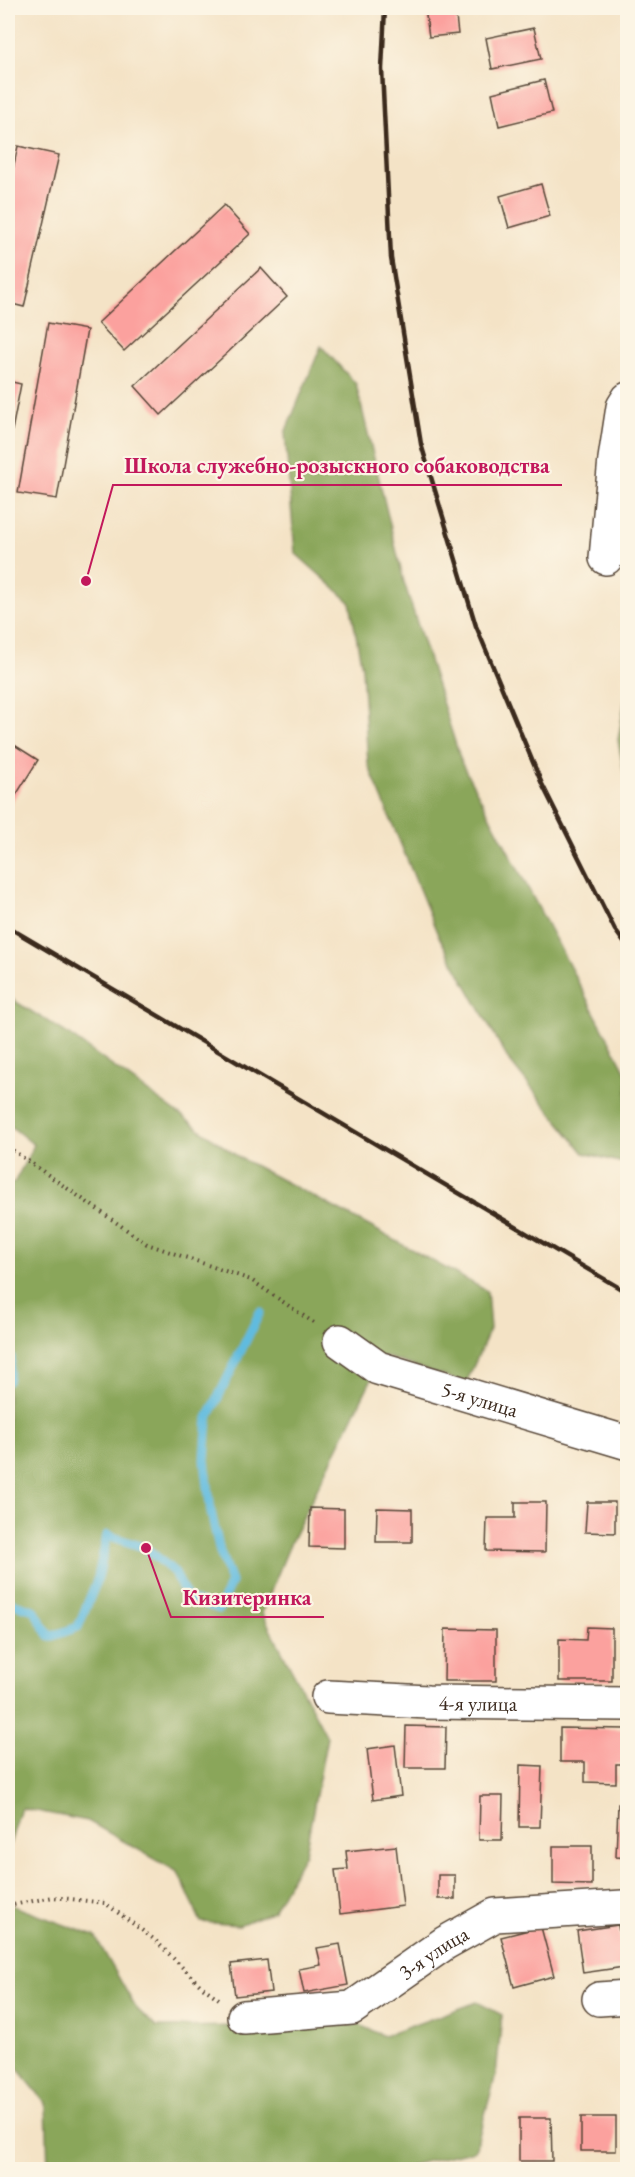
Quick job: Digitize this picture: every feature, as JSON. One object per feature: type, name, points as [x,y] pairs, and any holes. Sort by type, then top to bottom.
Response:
[{"type":"street","points":[[606,558],[615,459],[623,407],[627,399]]},
{"type":"street","name":"5-я улица","points":[[340,1341],[378,1368],[627,1443]]},
{"type":"street","name":"4-я улица","points":[[328,1697],[428,1702],[627,1704]]},
{"type":"street","name":"3-я улица","points":[[244,2017],[351,2008],[445,1943],[495,1915],[623,1908],[627,1910]]},
{"type":"path","points":[[8,1147],[147,1244],[251,1280],[340,1341]]},
{"type":"path","points":[[8,1906],[53,1897],[105,1903],[155,1940],[201,1986],[244,2017]]},
{"type":"green space","points":[[321,346],[356,384],[404,582],[462,764],[627,1074],[627,1164],[584,1153],[508,1059],[438,935],[368,764],[362,668],[350,602],[295,553],[285,433]]},
{"type":"green space","points":[[627,689],[628,781],[625,778],[618,740]]},
{"type":"green space","points":[[8,997],[65,1032],[240,1158],[487,1291],[490,1329],[466,1383],[383,1356],[291,1542],[262,1613],[327,1737],[305,1853],[273,1911],[239,1925],[201,1922],[178,1872],[88,1821],[21,1808],[8,1850],[8,1181],[14,1183],[34,1145],[8,1124]]},
{"type":"green space","points":[[8,1904],[95,1936],[136,2008],[156,2027],[359,2025],[384,2036],[477,2002],[502,2015],[496,2075],[475,2150],[410,2165],[409,2170],[48,2169],[46,2103],[8,2057]]},
{"type":"building","points":[[425,8],[455,8],[458,34],[429,37]]},
{"type":"building","points":[[534,28],[541,59],[492,69],[486,38]]},
{"type":"building","points":[[544,80],[552,113],[499,126],[492,93]]},
{"type":"building","points":[[18,146],[59,155],[24,307],[8,303],[8,192]]},
{"type":"building","points":[[541,184],[550,216],[509,228],[500,196]]},
{"type":"building","points":[[224,205],[250,234],[124,351],[98,323]]},
{"type":"building","points":[[261,268],[287,297],[161,415],[135,386]]},
{"type":"building","points":[[48,323],[87,330],[57,499],[18,493]]},
{"type":"building","points":[[8,381],[21,384],[9,446],[8,445]]},
{"type":"building","points":[[8,741],[38,760],[8,808]]},
{"type":"building","points":[[515,1502],[546,1502],[545,1552],[486,1551],[487,1518],[515,1518]]},
{"type":"building","points":[[587,1502],[615,1502],[615,1533],[585,1532]]},
{"type":"building","points":[[310,1508],[344,1509],[344,1548],[309,1547]]},
{"type":"building","points":[[377,1508],[412,1509],[412,1542],[376,1542]]},
{"type":"building","points":[[587,1627],[612,1628],[612,1681],[559,1681],[559,1639],[586,1640]]},
{"type":"building","points":[[445,1629],[496,1630],[496,1681],[444,1681]]},
{"type":"building","points":[[406,1726],[446,1727],[445,1768],[405,1768]]},
{"type":"building","points":[[560,1728],[628,1729],[628,1764],[616,1764],[616,1783],[585,1782],[585,1762],[560,1762]]},
{"type":"building","points":[[395,1745],[401,1796],[373,1800],[367,1749]]},
{"type":"building","points":[[520,1765],[542,1766],[540,1827],[519,1827]]},
{"type":"building","points":[[480,1796],[503,1796],[502,1840],[479,1840]]},
{"type":"building","points":[[618,1804],[628,1804],[628,1858],[616,1857]]},
{"type":"building","points":[[396,1846],[403,1906],[340,1914],[335,1870],[348,1869],[346,1851]]},
{"type":"building","points":[[553,1846],[592,1846],[592,1885],[553,1884]]},
{"type":"building","points":[[438,1875],[455,1875],[455,1899],[438,1899]]},
{"type":"building","points":[[618,1925],[624,1967],[583,1973],[577,1931]]},
{"type":"building","points":[[541,1927],[554,1976],[514,1987],[501,1937]]},
{"type":"building","points":[[340,1944],[348,1985],[304,1993],[299,1969],[321,1965],[317,1948]]},
{"type":"building","points":[[267,1960],[271,1992],[235,1996],[231,1964]]},
{"type":"building","points":[[581,2117],[616,2117],[616,2151],[581,2151]]},
{"type":"building","points":[[519,2118],[551,2118],[552,2161],[519,2161]]},
{"type":"waterway","points":[[8,1598],[12,1603],[34,1610],[50,1637],[78,1627],[98,1578],[107,1535],[146,1548],[174,1572],[188,1599],[219,1609],[231,1582],[220,1552],[211,1512],[205,1460],[208,1418],[260,1312]]},
{"type":"waterway","points":[[8,1352],[11,1358],[8,1381]]},
{"type":"railway","points":[[385,8],[382,69],[391,258],[421,444],[476,626],[542,784],[615,930],[628,948]]},
{"type":"railway","points":[[8,927],[628,1293]]},
{"type":"place","name":"Школа служебно-розыскного собаководства","points":[[86,581]]},
{"type":"place","name":"Кизитеринка","points":[[146,1548]]}]
